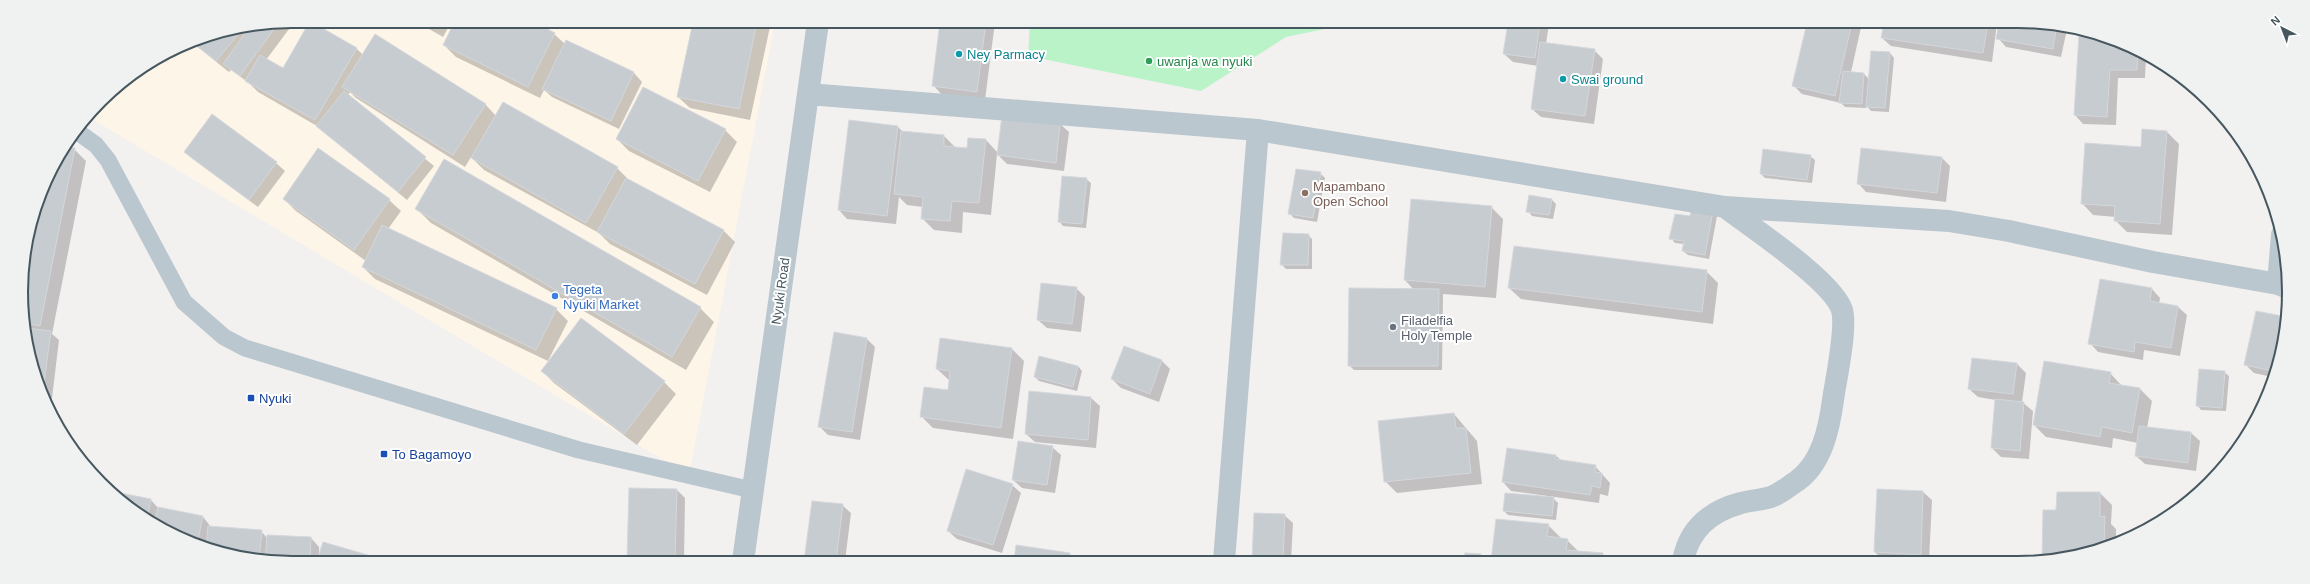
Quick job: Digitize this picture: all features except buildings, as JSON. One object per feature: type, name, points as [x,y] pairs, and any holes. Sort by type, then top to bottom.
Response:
[{"type":"street","name":"Nyuki Road","points":[[744,556],[817,28]]},
{"type":"street","points":[[808,94],[1258,130],[1725,207],[1949,222],[2010,230],[2153,262],[2282,286]]},
{"type":"street","points":[[1224,556],[1258,130]]},
{"type":"street","points":[[1685,556],[1694,534],[1706,518],[1741,503],[1772,497],[1798,479],[1818,456],[1830,424],[1843,329],[1842,310],[1832,295],[1811,272],[1725,207]]},
{"type":"lane","points":[[81,134],[96,145],[108,160],[184,302],[224,337],[245,348],[579,450],[752,490]]},
{"type":"shaded area","name":"Tegeta Nyuki Market","points":[[292,28],[774,28],[689,475],[93,119],[105,105],[131,83],[160,63],[207,42],[240,33],[258,30]]},
{"type":"green space","name":"uwanja wa nyuki","points":[[1030,28],[1329,28],[1286,37],[1201,91],[1028,56]]},
{"type":"place","name":"Ney Parmacy","points":[[959,54]]},
{"type":"place","name":"uwanja wa nyuki","points":[[1149,61]]},
{"type":"place","name":"Swai ground","points":[[1563,79]]},
{"type":"place","name":"Mapambano Open School","points":[[1305,193]]},
{"type":"place","name":"Tegeta Nyuki Market","points":[[555,296]]},
{"type":"place","name":"Filadelfia Holy Temple","points":[[1393,327]]},
{"type":"place","name":"Nyuki","points":[[251,398]]},
{"type":"place","name":"To Bagamoyo","points":[[384,454]]}]
